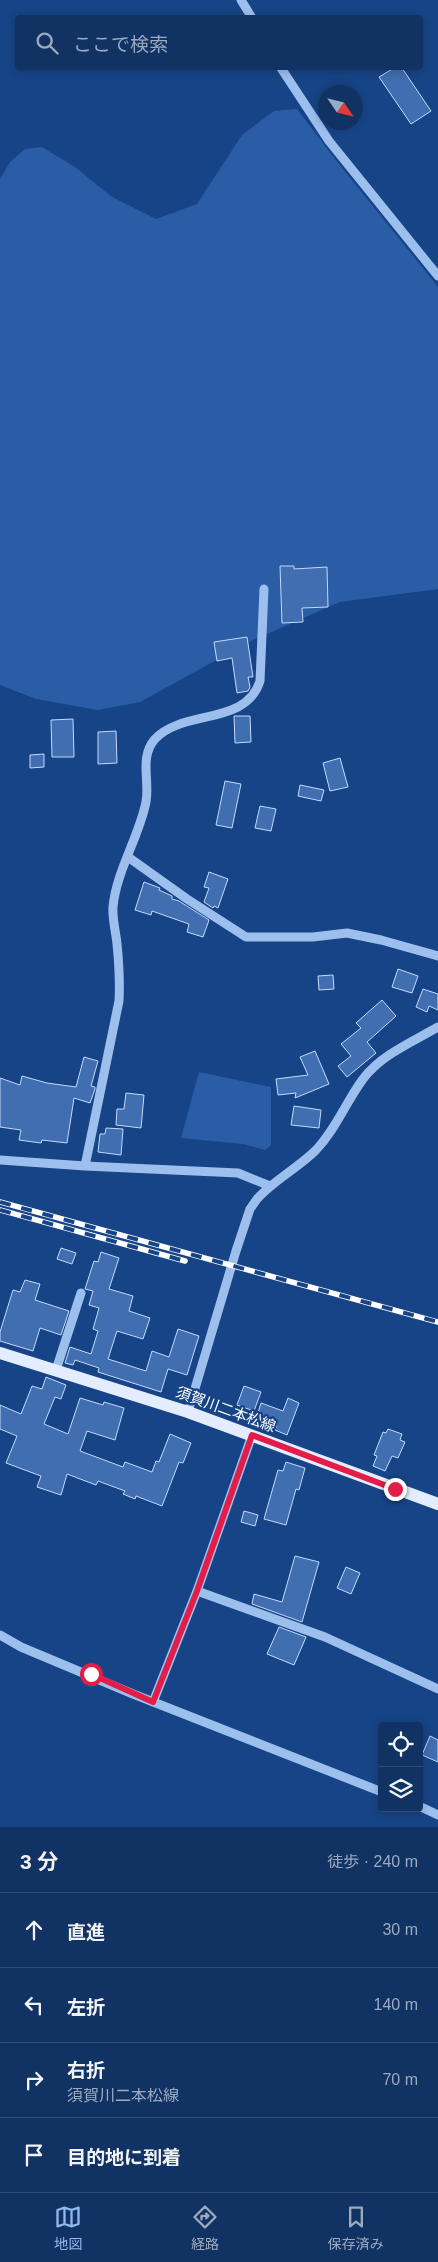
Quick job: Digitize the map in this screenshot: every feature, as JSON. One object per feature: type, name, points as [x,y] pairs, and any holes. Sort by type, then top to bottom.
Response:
[{"type":"main road","name":"須賀川二本松線","points":[[0,1352],[188,1412],[438,1504]]},
{"type":"street","points":[[241,0],[250,15]]},
{"type":"street","points":[[283,70],[329,140],[396,226],[438,276]]},
{"type":"street","points":[[84,1166],[119,1001],[120,975],[113,907],[128,857],[142,820],[146,798],[146,756],[154,740],[163,733],[180,724],[231,710],[250,700],[256,692],[260,681],[264,589]]},
{"type":"street","points":[[128,857],[187,899],[246,937],[313,937],[347,934],[380,940],[438,956]]},
{"type":"street","points":[[188,1412],[233,1258],[250,1209],[260,1195],[270,1186],[316,1150],[332,1130],[364,1078],[378,1064],[438,1026]]},
{"type":"street","points":[[0,1160],[238,1174],[270,1186]]},
{"type":"street","points":[[56,1370],[81,1293]]},
{"type":"street","points":[[153,1702],[197,1591],[252,1435]]},
{"type":"street","points":[[197,1591],[325,1637],[438,1689]]},
{"type":"street","points":[[0,1635],[21,1647],[153,1702],[378,1790]]},
{"type":"street","points":[[423,1808],[438,1815]]},
{"type":"shaded area","points":[[297,109],[438,287],[438,589],[340,602],[251,641],[140,702],[98,710],[36,699],[0,685],[0,179],[10,162],[25,149],[42,147],[75,167],[112,197],[156,219],[197,204],[242,135],[274,111]]},
{"type":"shaded area","points":[[199,1072],[271,1087],[271,1145],[265,1150],[243,1144],[181,1138]]},
{"type":"building","points":[[391,70],[403,70],[431,111],[411,124],[379,77]]},
{"type":"building","points":[[280,566],[294,566],[294,569],[327,567],[328,607],[302,608],[303,622],[282,623]]},
{"type":"building","points":[[247,637],[253,677],[248,677],[250,687],[248,691],[237,693],[232,658],[217,661],[214,642]]},
{"type":"building","points":[[234,716],[250,716],[251,742],[235,743]]},
{"type":"building","points":[[73,719],[74,757],[52,757],[51,720]]},
{"type":"building","points":[[116,731],[117,763],[98,764],[98,732]]},
{"type":"building","points":[[44,754],[44,767],[30,768],[30,755]]},
{"type":"building","points":[[340,758],[348,787],[330,791],[323,763]]},
{"type":"building","points":[[225,781],[241,784],[232,828],[216,825]]},
{"type":"building","points":[[300,785],[324,790],[321,801],[298,796]]},
{"type":"building","points":[[260,806],[276,809],[271,831],[255,828]]},
{"type":"building","points":[[209,872],[228,879],[218,908],[214,906],[213,908],[204,902],[209,888],[204,887]]},
{"type":"building","points":[[144,882],[160,888],[159,890],[172,896],[172,899],[179,901],[209,920],[203,937],[187,932],[189,924],[152,911],[151,915],[135,910]]},
{"type":"building","points":[[398,969],[418,976],[412,993],[392,987]]},
{"type":"building","points":[[333,975],[334,989],[319,990],[318,976]]},
{"type":"building","points":[[423,989],[438,994],[438,1010],[429,1006],[427,1012],[416,1007]]},
{"type":"building","points":[[382,1000],[396,1016],[367,1042],[376,1053],[347,1077],[338,1066],[351,1056],[341,1044],[361,1028],[356,1023]]},
{"type":"building","points":[[315,1051],[329,1084],[295,1098],[296,1093],[278,1095],[276,1079],[308,1075],[300,1057]]},
{"type":"building","points":[[84,1057],[98,1061],[91,1086],[95,1087],[95,1089],[90,1103],[74,1098],[67,1143],[42,1140],[41,1143],[19,1140],[21,1130],[0,1127],[0,1078],[20,1085],[22,1076],[47,1083],[76,1087]]},
{"type":"building","points":[[126,1093],[144,1095],[141,1128],[116,1125],[117,1109],[124,1109]]},
{"type":"building","points":[[294,1106],[321,1110],[319,1128],[291,1125]]},
{"type":"building","points":[[106,1128],[123,1129],[121,1155],[98,1152],[100,1134],[105,1134]]},
{"type":"building","points":[[61,1248],[76,1253],[72,1264],[57,1259]]},
{"type":"building","points":[[101,1252],[119,1258],[109,1289],[133,1296],[129,1311],[150,1318],[143,1339],[117,1331],[108,1359],[146,1371],[152,1351],[169,1357],[178,1329],[199,1336],[187,1375],[168,1369],[161,1392],[98,1372],[99,1368],[75,1360],[73,1365],[65,1363],[70,1347],[91,1354],[98,1331],[93,1329],[99,1308],[89,1305],[93,1291],[85,1289],[94,1261],[98,1262]]},
{"type":"building","points":[[25,1280],[40,1284],[35,1300],[69,1311],[61,1335],[40,1328],[33,1351],[0,1341],[0,1332],[13,1290],[20,1292]]},
{"type":"building","points":[[46,1377],[66,1385],[61,1399],[55,1397],[44,1424],[68,1434],[80,1398],[103,1405],[104,1402],[124,1408],[115,1440],[87,1431],[80,1451],[123,1467],[125,1462],[152,1472],[156,1461],[159,1462],[170,1434],[191,1443],[183,1463],[179,1462],[162,1506],[136,1496],[135,1499],[123,1494],[125,1491],[98,1481],[96,1485],[67,1474],[61,1495],[37,1487],[41,1476],[6,1463],[17,1436],[0,1429],[0,1405],[21,1414],[32,1386],[42,1389]]},
{"type":"building","points":[[244,1386],[261,1392],[254,1411],[237,1405]]},
{"type":"building","points":[[288,1398],[299,1403],[287,1435],[275,1430],[277,1426],[256,1419],[261,1403],[283,1411]]},
{"type":"building","points":[[388,1429],[402,1434],[400,1440],[405,1442],[398,1458],[392,1456],[385,1471],[373,1466],[377,1456],[374,1455],[383,1432],[386,1433]]},
{"type":"building","points":[[286,1462],[305,1468],[299,1490],[296,1489],[286,1525],[264,1519],[278,1470],[283,1471]]},
{"type":"building","points":[[244,1511],[258,1515],[255,1526],[241,1522]]},
{"type":"building","points":[[295,1556],[319,1562],[302,1622],[252,1604],[254,1594],[282,1602]]},
{"type":"building","points":[[346,1567],[360,1573],[351,1594],[337,1588]]},
{"type":"building","points":[[279,1627],[306,1637],[294,1665],[267,1654]]},
{"type":"building","points":[[430,1736],[438,1740],[438,1762],[423,1755]]},
{"type":"railway","points":[[0,1202],[438,1322]]},
{"type":"railway","points":[[0,1210],[185,1261]]},
{"type":"route","points":[[91,1674],[153,1702],[197,1591],[252,1435],[395,1489]]}]
